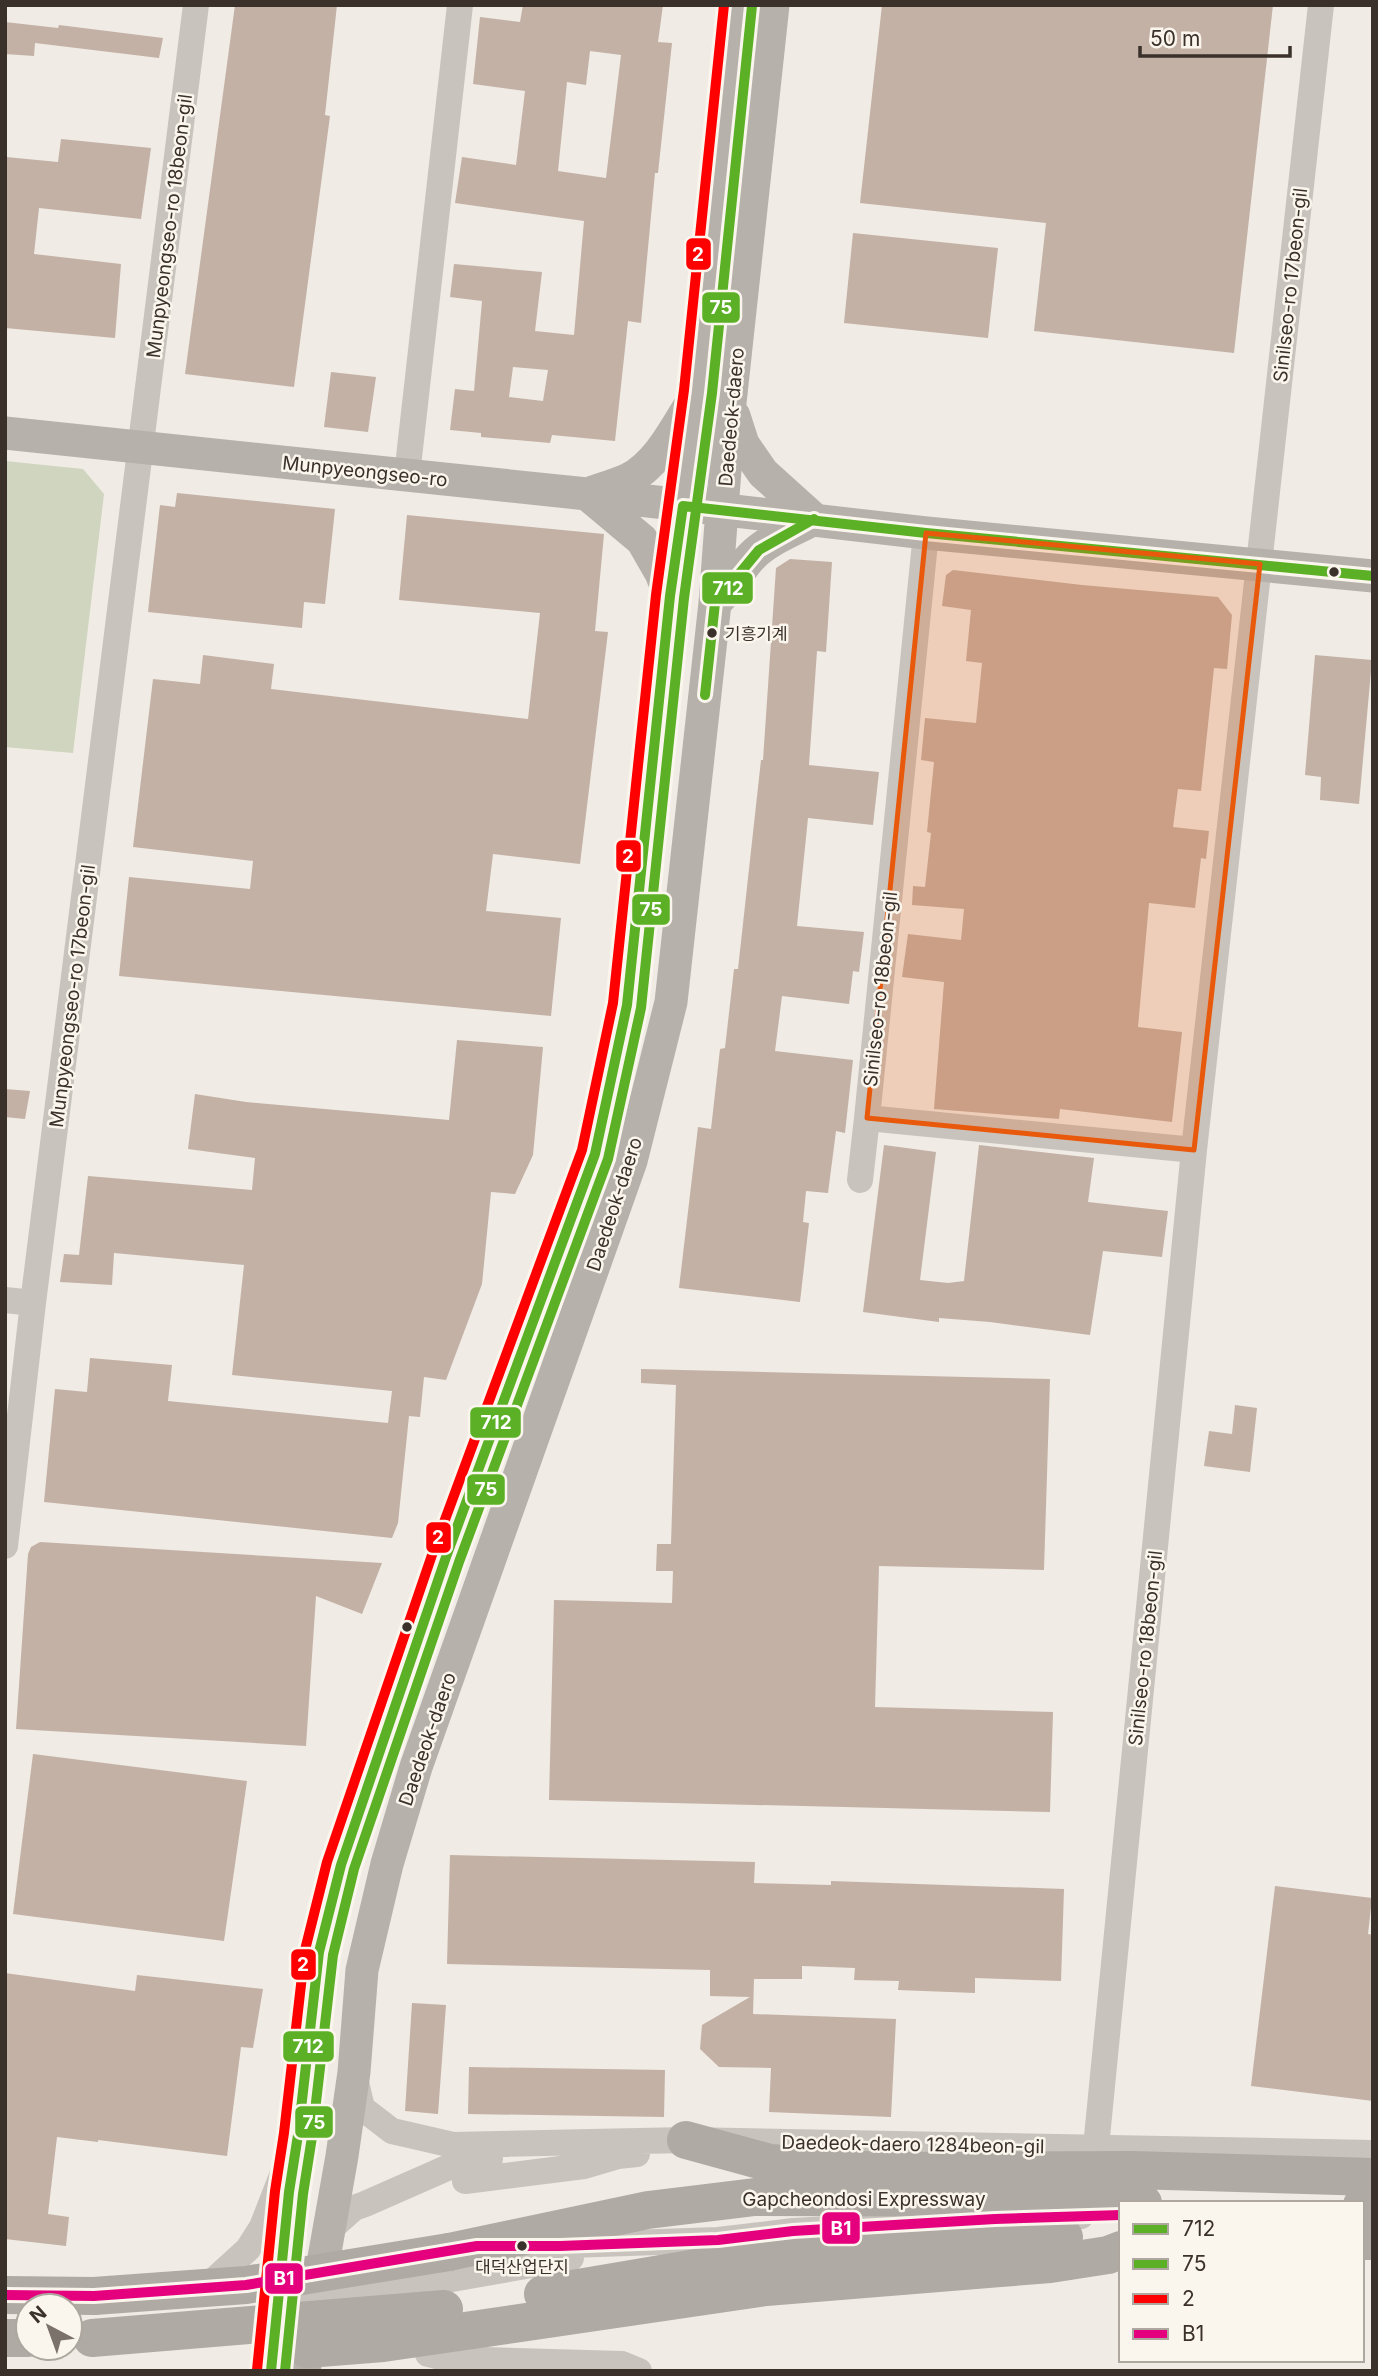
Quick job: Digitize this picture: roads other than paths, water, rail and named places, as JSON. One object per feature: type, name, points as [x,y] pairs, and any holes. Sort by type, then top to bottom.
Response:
[{"type":"highway","points":[[686,2140],[770,2163],[879,2171],[1131,2170],[1373,2177]]},
{"type":"highway","name":"Gapcheondosi Expressway","points":[[5,2297],[94,2296],[246,2284],[463,2249],[648,2210],[755,2197],[1119,2202]]},
{"type":"highway","points":[[84,2340],[779,2254],[1053,2237],[1119,2238]]},
{"type":"highway","points":[[292,2356],[766,2287],[1050,2264],[1119,2251]]},
{"type":"main road","name":"Daedeok-daero","points":[[292,2356],[279,2298],[289,2192],[319,1952],[341,1865],[446,1557],[596,1154],[626,1004],[670,596],[698,392],[738,5]]},
{"type":"main road","name":"Daedeok-daero","points":[[292,2356],[317,2296],[354,2072],[362,1970],[387,1864],[416,1767],[631,1161],[671,1002],[715,603],[730,403],[773,5]]},
{"type":"main road","points":[[670,596],[662,573],[642,540],[587,494],[630,478],[653,460],[698,392]]},
{"type":"main road","points":[[715,603],[754,554],[775,539],[814,519],[763,473],[743,444],[730,403]]},
{"type":"main road","name":"Munpyeongseo-ro","points":[[5,433],[587,494],[926,533],[1373,576]]},
{"type":"street","name":"Munpyeongseo-ro 18beon-gil","points":[[142,447],[195,5]]},
{"type":"street","points":[[407,475],[460,5]]},
{"type":"street","name":"Sinilseo-ro 17beon-gil","points":[[1260,564],[1321,5]]},
{"type":"street","name":"Munpyeongseo-ro 17beon-gil","points":[[5,1546],[33,1303],[142,447]]},
{"type":"street","name":"Sinilseo-ro 18beon-gil","points":[[860,1180],[926,533]]},
{"type":"street","name":"Sinilseo-ro 18beon-gil","points":[[1096,2147],[1194,1150],[1260,564]]},
{"type":"street","points":[[867,1118],[1194,1150]]},
{"type":"street","points":[[5,1300],[33,1303]]},
{"type":"street","name":"Daedeok-daero 1284beon-gil","points":[[354,2072],[362,2108],[392,2131],[453,2146],[686,2140],[1373,2153]]},
{"type":"street","points":[[190,2302],[248,2249],[262,2227],[298,2135]]},
{"type":"street","points":[[328,2231],[354,2208],[456,2164],[554,2155],[618,2156],[650,2152],[686,2140]]},
{"type":"street","points":[[463,2249],[718,2240],[793,2231],[995,2219],[1119,2215]]},
{"type":"street","points":[[5,2297],[17,2303],[93,2305],[317,2296]]},
{"type":"street","points":[[84,2342],[292,2356]]},
{"type":"street","points":[[428,2354],[448,2359],[622,2364],[639,2371]]},
{"type":"place","name":"기흥기계","points":[[712,633]]},
{"type":"place","name":"대덕산업단지","points":[[522,2246]]}]
